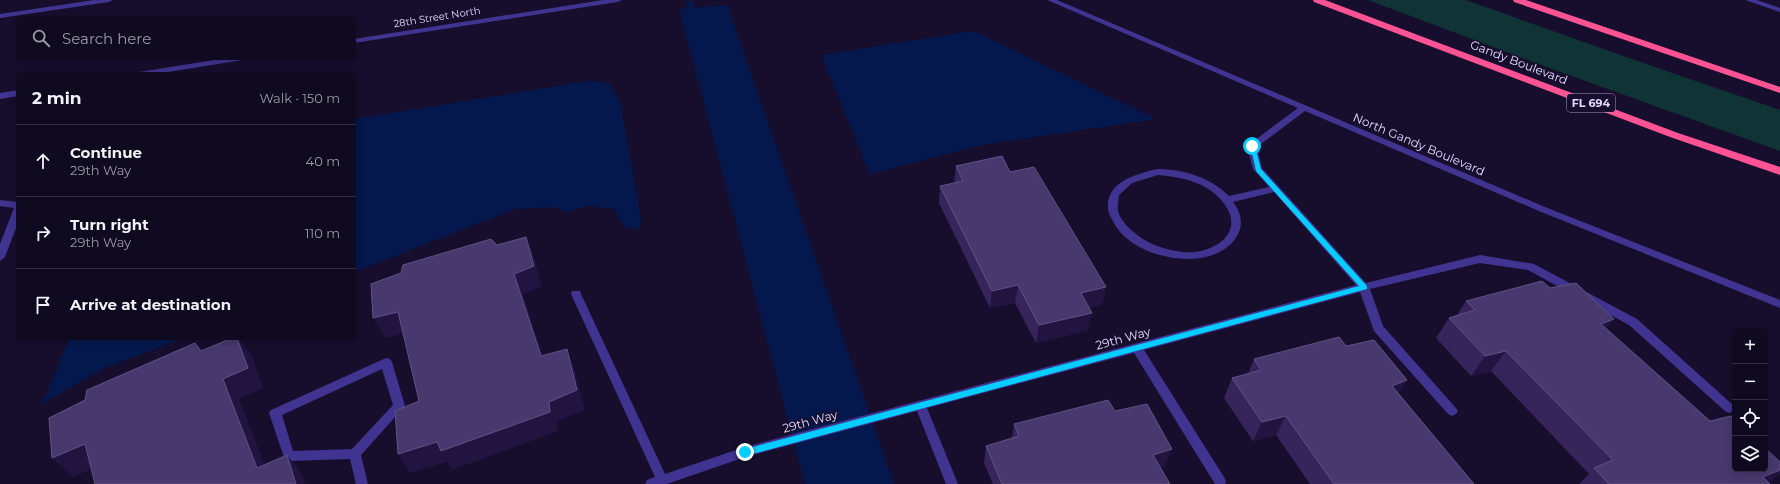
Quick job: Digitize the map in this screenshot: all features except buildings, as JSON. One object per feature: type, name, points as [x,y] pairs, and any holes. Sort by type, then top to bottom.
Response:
[{"type":"highway","name":"Gandy Boulevard","points":[[1317,0],[1674,135],[1780,171]]},
{"type":"highway","points":[[1517,0],[1780,90]]},
{"type":"street","points":[[0,16],[109,0]]},
{"type":"street","name":"28th Street North","points":[[356,41],[618,0]]},
{"type":"street","name":"North Gandy Boulevard","points":[[1051,0],[1542,209],[1780,304]]},
{"type":"street","points":[[1749,0],[1780,10]]},
{"type":"street","points":[[153,72],[231,60]]},
{"type":"street","points":[[0,96],[16,93]]},
{"type":"street","points":[[1304,108],[1252,146],[1258,169],[1364,287],[1378,328],[1452,411]]},
{"type":"street","points":[[1158,172],[1178,174],[1197,179],[1214,188],[1228,200],[1235,214],[1236,227],[1230,240],[1218,249],[1201,255],[1181,256],[1160,252],[1141,244],[1125,232],[1115,219],[1112,205],[1116,192],[1125,182],[1140,175],[1158,172]]},
{"type":"street","points":[[1228,200],[1275,189]]},
{"type":"street","points":[[0,203],[16,206]]},
{"type":"street","points":[[0,257],[16,215]]},
{"type":"street","name":"29th Way","points":[[657,482],[745,452],[1364,287],[1480,258],[1530,267],[1633,322],[1729,408]]},
{"type":"street","points":[[576,294],[657,482]]},
{"type":"street","points":[[1138,348],[1220,481]]},
{"type":"street","points":[[386,362],[399,406],[355,454],[289,456],[275,414],[386,362]]},
{"type":"street","points":[[920,406],[952,484]]},
{"type":"street","points":[[355,454],[362,484]]},
{"type":"green space","points":[[1368,0],[1466,0],[1780,110],[1780,151],[1555,70]]},
{"type":"shaded area","points":[[727,5],[894,484],[805,484],[679,9]]},
{"type":"shaded area","points":[[974,31],[1156,119],[982,145],[870,174],[821,55]]},
{"type":"shaded area","points":[[588,81],[609,83],[620,102],[641,219],[638,230],[624,227],[615,209],[587,206],[569,212],[550,207],[515,209],[356,271],[356,119]]},
{"type":"shaded area","points":[[69,340],[179,340],[103,369],[42,404]]},
{"type":"waterway","points":[[689,1],[694,21]]},
{"type":"route","points":[[745,452],[1364,287],[1258,169],[1252,146]]}]
